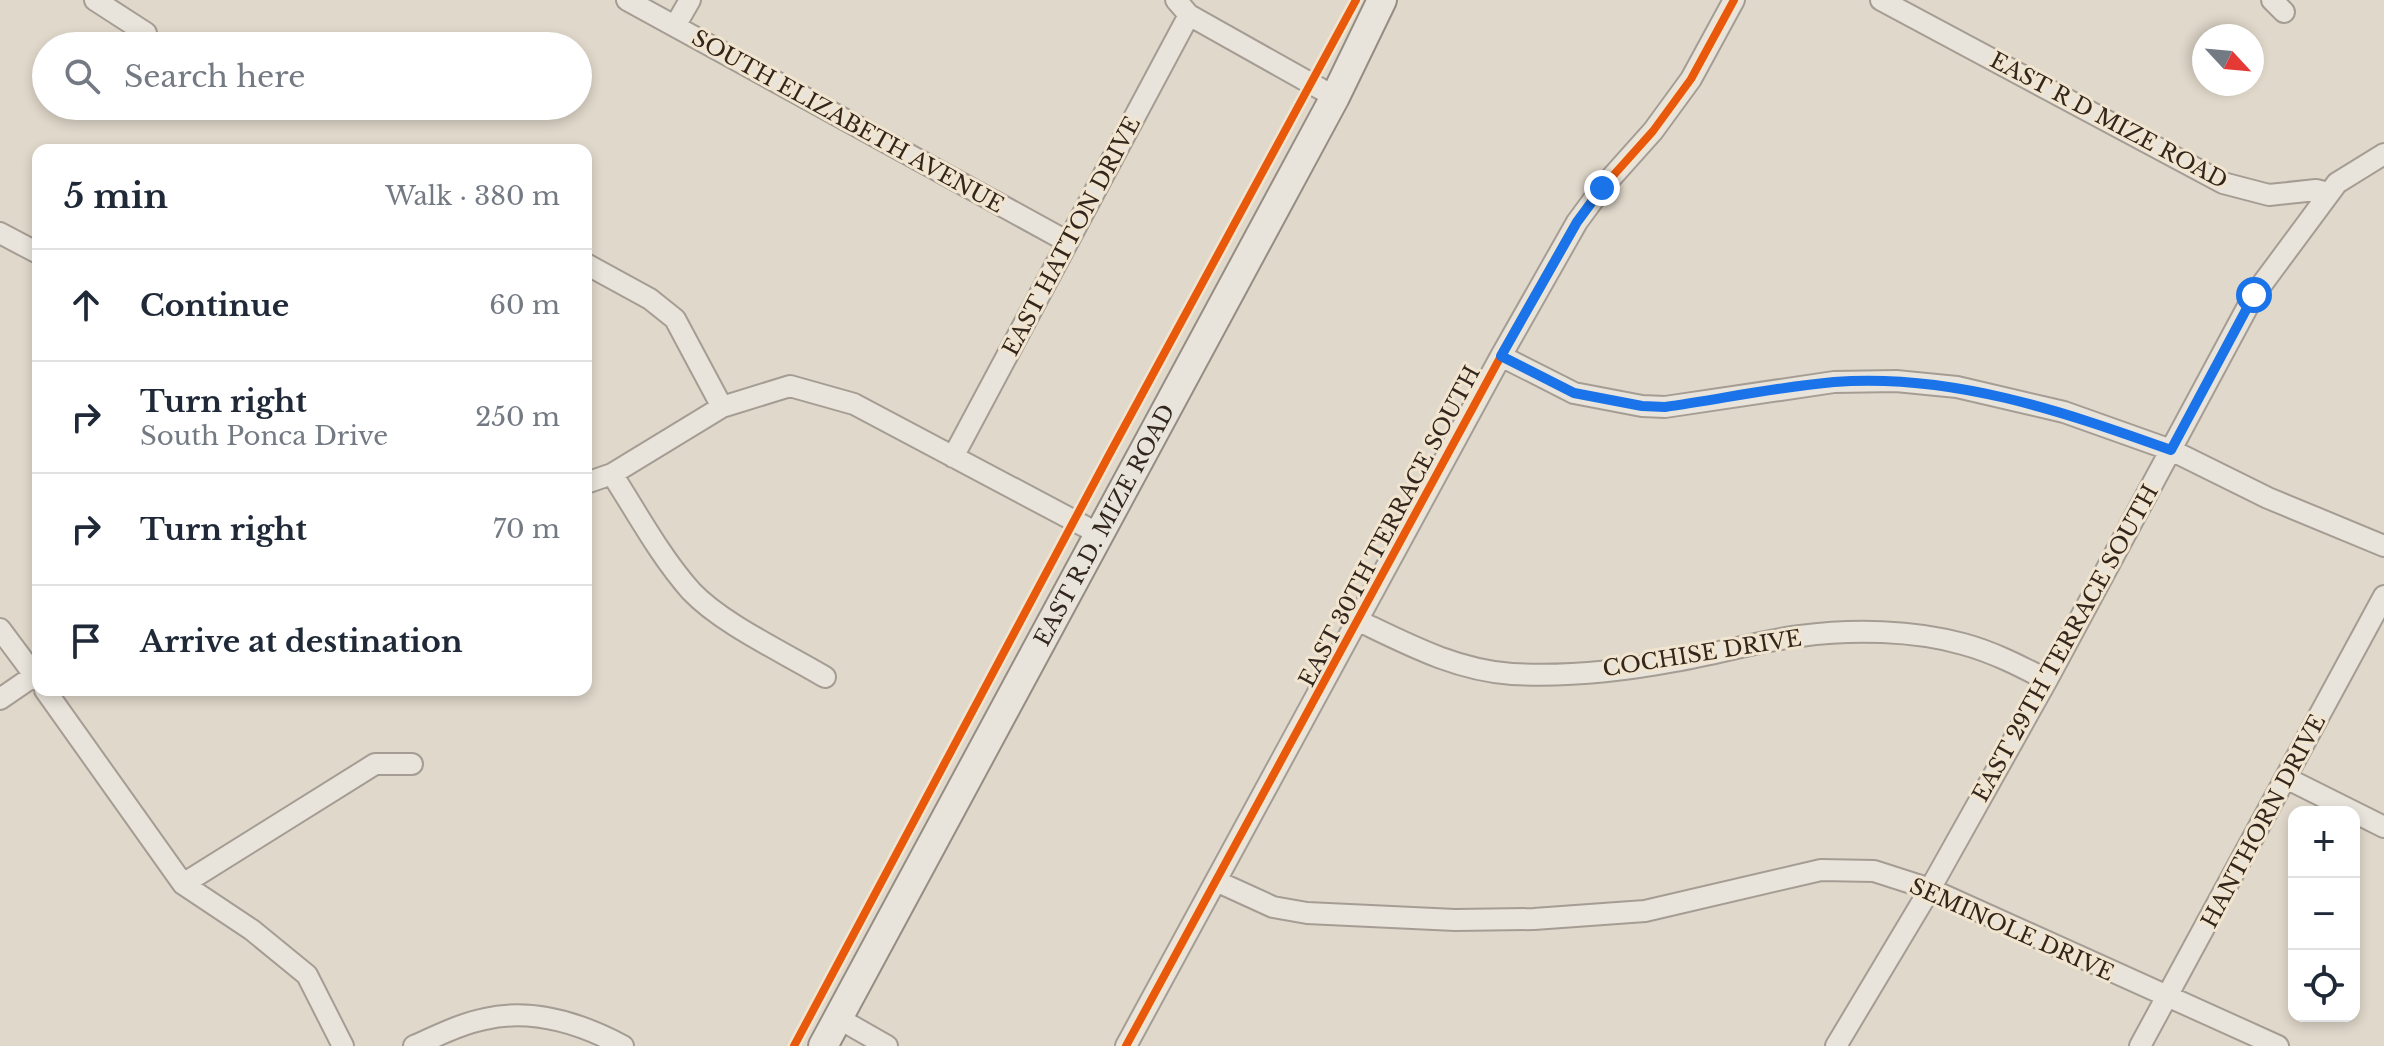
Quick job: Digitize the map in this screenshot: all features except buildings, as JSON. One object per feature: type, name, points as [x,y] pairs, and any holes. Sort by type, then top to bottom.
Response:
[{"type":"main road","name":"EAST R.D. MIZE ROAD","points":[[823,1046],[1101,535],[1335,97],[1382,0]]},
{"type":"street","points":[[95,0],[144,32]]},
{"type":"street","name":"SOUTH ELIZABETH AVENUE","points":[[627,0],[1068,242]]},
{"type":"street","points":[[675,26],[690,0]]},
{"type":"street","name":"EAST 30TH TERRACE SOUTH","points":[[1126,1046],[1577,222],[1602,188],[1653,131],[1691,79],[1734,0]]},
{"type":"street","name":"EAST R D MIZE ROAD","points":[[1881,0],[2223,183],[2269,195],[2316,190],[2328,193]]},
{"type":"street","points":[[1183,8],[1335,97]]},
{"type":"street","name":"EAST HATTON DRIVE","points":[[953,457],[1068,242],[1183,8]]},
{"type":"street","points":[[2328,193],[2337,183],[2384,154]]},
{"type":"street","name":"EAST 29TH TERRACE SOUTH","points":[[1836,1046],[1930,889],[2047,680],[2254,295],[2328,193]]},
{"type":"street","points":[[0,233],[32,250]]},
{"type":"street","points":[[592,267],[650,299],[675,319],[722,407]]},
{"type":"street","points":[[1501,356],[1574,393],[1642,406],[1665,407],[1834,382],[1896,381],[1957,387],[2064,412],[2171,450],[2268,498],[2384,546]]},
{"type":"street","points":[[592,481],[612,474],[722,407],[790,386],[854,404],[1101,535]]},
{"type":"street","points":[[612,474],[692,592],[724,617],[825,677]]},
{"type":"street","name":"HANTHORN DRIVE","points":[[2140,1046],[2384,596]]},
{"type":"street","name":"COCHISE DRIVE","points":[[1359,621],[1431,656],[1472,668],[1510,674],[1564,675],[1673,662],[1801,636],[1866,633],[1923,637],[1963,644],[2011,661],[2047,680]]},
{"type":"street","points":[[0,629],[32,671]]},
{"type":"street","points":[[0,699],[32,683]]},
{"type":"street","points":[[50,696],[183,884],[252,930],[307,975],[343,1046]]},
{"type":"street","points":[[183,884],[375,764],[412,764]]},
{"type":"street","points":[[2286,778],[2384,827]]},
{"type":"street","name":"SEMINOLE DRIVE","points":[[1216,881],[1273,907],[1307,913],[1455,920],[1534,919],[1645,911],[1821,870],[1874,871],[1930,889],[2278,1046]]},
{"type":"street","points":[[414,1046],[486,1018],[523,1016],[556,1019],[596,1032],[623,1046]]},
{"type":"street","points":[[838,1018],[887,1046]]},
{"type":"cycle path","points":[[794,1046],[1356,0]]},
{"type":"cycle path","points":[[1126,1046],[1577,222],[1602,188],[1653,131],[1691,79],[1734,0]]},
{"type":"route","points":[[1602,188],[1577,222],[1501,356],[1574,393],[1642,406],[1665,407],[1834,382],[1896,381],[1957,387],[2064,412],[2171,450],[2254,295]]}]
